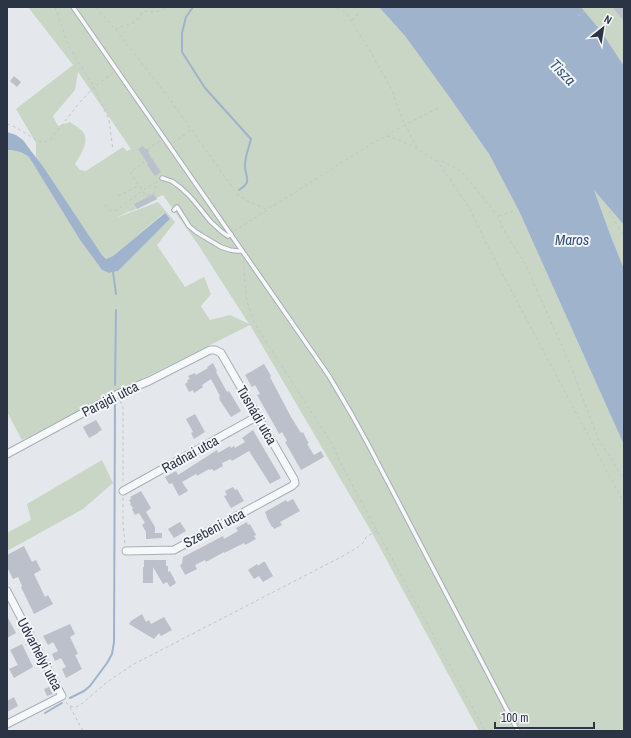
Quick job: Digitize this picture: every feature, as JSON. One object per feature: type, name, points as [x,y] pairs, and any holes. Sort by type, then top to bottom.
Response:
[{"type":"street","name":"Parajdi utca","points":[[7,454],[118,394],[149,381],[210,350],[216,350]]},
{"type":"street","name":"Tusnádi utca","points":[[216,350],[221,353],[295,483]]},
{"type":"street","name":"Radnai utca","points":[[123,491],[258,416]]},
{"type":"street","name":"Szebeni utca","points":[[126,550],[174,550],[295,483]]},
{"type":"street","name":"Udvarhelyi utca","points":[[7,591],[62,696]]},
{"type":"street","points":[[7,724],[62,696]]},
{"type":"lane","points":[[73,7],[329,376],[352,415],[518,731]]},
{"type":"lane","points":[[162,178],[173,182],[185,192],[222,233],[228,236],[231,234]]},
{"type":"lane","points":[[174,210],[176,207],[189,226],[207,239],[230,250],[242,251]]},
{"type":"path","points":[[54,7],[69,47],[94,87],[109,120],[113,150]]},
{"type":"path","points":[[96,7],[115,29],[168,98],[238,196],[266,209],[273,204],[275,206]]},
{"type":"path","points":[[115,29],[135,22],[144,11],[155,12],[171,7]]},
{"type":"path","points":[[334,7],[346,13],[384,76],[405,125],[417,148]]},
{"type":"path","points":[[351,20],[361,11]]},
{"type":"path","points":[[578,16],[585,11]]},
{"type":"path","points":[[591,34],[598,28]]},
{"type":"path","points":[[7,124],[15,126],[38,141],[44,142],[50,140],[94,87],[117,70]]},
{"type":"path","points":[[231,234],[368,146],[438,108]]},
{"type":"path","points":[[169,146],[192,130]]},
{"type":"path","points":[[387,136],[401,140],[417,148],[440,165],[469,207],[485,241],[624,503]]},
{"type":"path","points":[[104,205],[111,211],[117,210],[162,178],[163,175],[149,154],[150,147],[164,138]]},
{"type":"path","points":[[435,161],[442,161],[461,171],[498,216],[503,229],[525,264],[572,369],[598,439],[610,455],[624,480]]},
{"type":"path","points":[[130,172],[143,164]]},
{"type":"path","points":[[129,170],[146,196],[154,193],[157,182]]},
{"type":"path","points":[[118,196],[139,186]]},
{"type":"path","points":[[498,216],[513,211]]},
{"type":"path","points":[[609,211],[624,237]]},
{"type":"path","points":[[242,251],[247,302],[256,326],[332,444],[340,462],[485,731]]},
{"type":"path","points":[[118,394],[123,407],[123,522],[126,550]]},
{"type":"path","points":[[69,706],[76,706],[83,703],[107,682],[134,664],[348,553],[364,542],[366,537],[377,531]]},
{"type":"path","points":[[62,696],[84,731]]},
{"type":"green space","points":[[28,7],[379,7],[405,36],[489,154],[519,211],[624,445],[624,731],[479,731],[371,531],[250,325],[22,440],[7,412],[7,150],[13,150],[29,157],[80,240],[102,270],[109,273],[118,271],[170,219],[164,213],[113,256],[106,259],[36,157],[36,143],[16,109],[73,65]],"holes":[[[78,72],[131,149],[127,151],[123,147],[86,171],[80,170],[75,164],[82,153],[85,144],[85,136],[83,132],[70,122],[58,126],[53,116],[75,90]],[[163,195],[199,246],[249,324],[230,315],[210,320],[201,306],[211,294],[204,277],[185,287],[157,245],[175,222],[158,202],[116,218]]]},
{"type":"green space","points":[[581,7],[624,7],[624,66],[601,31]]},
{"type":"green space","points":[[593,188],[624,225],[624,269],[610,234]]},
{"type":"green space","points":[[102,460],[113,483],[83,509],[7,551],[7,533],[31,520],[27,504]]},
{"type":"water","points":[[379,7],[581,7],[601,31],[624,66],[624,225],[594,190],[624,269],[624,445],[519,211],[489,154],[405,36]]},
{"type":"water","points":[[7,132],[16,135],[23,140],[42,165],[106,259],[113,256],[165,213],[170,219],[118,271],[109,273],[102,270],[80,240],[29,157],[13,150],[7,150]]},
{"type":"building","points":[[612,7],[624,7],[624,21]]},
{"type":"building","points":[[14,76],[21,82],[17,87],[10,81]]},
{"type":"building","points":[[143,146],[145,149],[147,148],[148,153],[161,172],[155,176],[138,149]]},
{"type":"building","points":[[154,194],[157,199],[137,209],[134,204]]},
{"type":"building","points":[[213,363],[217,371],[216,372],[227,392],[229,391],[241,411],[231,417],[219,399],[220,396],[211,379],[194,393],[193,390],[189,392],[185,384],[188,382],[187,380],[190,379],[188,376],[195,373],[196,375],[208,368],[207,367]]},
{"type":"building","points":[[264,364],[291,417],[301,433],[303,432],[309,443],[307,444],[314,455],[321,451],[324,457],[301,470],[285,442],[287,441],[282,432],[279,434],[257,395],[260,394],[255,385],[252,387],[245,375]]},
{"type":"building","points":[[195,414],[205,432],[194,439],[191,433],[193,432],[186,419]]},
{"type":"building","points":[[96,420],[102,430],[89,438],[83,427]]},
{"type":"building","points":[[253,430],[281,478],[270,484],[249,451],[232,461],[231,459],[222,463],[223,466],[214,471],[209,469],[182,482],[188,491],[179,496],[172,483],[169,484],[165,477],[176,471],[178,475],[217,450],[218,453],[230,446],[231,448],[234,446],[235,448],[245,442],[242,438]]},
{"type":"building","points":[[233,487],[235,490],[237,489],[244,501],[231,508],[224,496],[227,495],[225,491]]},
{"type":"building","points":[[141,491],[151,508],[146,512],[155,527],[155,533],[162,533],[162,538],[146,539],[146,532],[142,525],[145,523],[139,513],[135,515],[132,509],[133,508],[129,500],[131,499],[130,497]]},
{"type":"building","points":[[293,499],[300,511],[280,522],[282,525],[274,529],[265,512],[286,500],[287,502]]},
{"type":"building","points":[[180,522],[186,531],[174,538],[168,529]]},
{"type":"building","points":[[247,522],[248,525],[250,524],[256,535],[254,536],[256,539],[245,545],[244,543],[224,552],[206,562],[205,560],[195,565],[197,569],[185,575],[180,565],[182,564],[183,557],[223,536],[224,539],[238,531],[236,528]]},
{"type":"building","points":[[24,546],[32,562],[36,560],[41,570],[34,574],[45,597],[48,595],[53,604],[34,614],[21,587],[22,586],[18,577],[13,579],[7,567],[7,555]]},
{"type":"building","points":[[144,560],[166,560],[168,572],[170,571],[176,583],[170,587],[167,582],[163,584],[153,567],[153,583],[143,583]]},
{"type":"building","points":[[265,562],[273,576],[263,582],[259,576],[254,579],[248,570]]},
{"type":"building","points":[[142,614],[146,622],[149,620],[151,624],[164,617],[172,630],[161,636],[159,633],[154,639],[129,624]]},
{"type":"building","points":[[7,616],[16,633],[7,638]]},
{"type":"building","points":[[70,624],[75,634],[70,637],[78,654],[75,655],[82,669],[66,678],[62,669],[66,667],[61,658],[55,661],[52,654],[58,651],[53,642],[48,645],[43,636]]},
{"type":"building","points":[[22,644],[33,667],[14,678],[9,669],[18,665],[10,650]]},
{"type":"building","points":[[49,687],[53,694],[47,696],[44,689]]},
{"type":"building","points":[[14,697],[18,706],[7,712],[7,701]]},
{"type":"waterway","points":[[193,7],[186,17],[182,33],[182,52],[205,88],[251,139],[245,162],[247,182],[239,190]]},
{"type":"waterway","points":[[113,272],[116,294]]},
{"type":"waterway","points":[[115,385],[116,310]]},
{"type":"waterway","points":[[70,698],[84,691],[90,686],[112,654],[114,642],[115,403]]},
{"type":"waterway","points":[[45,713],[62,703]]},
{"type":"water label","name":"Tisza","points":[[563,72]]},
{"type":"water label","name":"Maros","points":[[572,239]]}]
